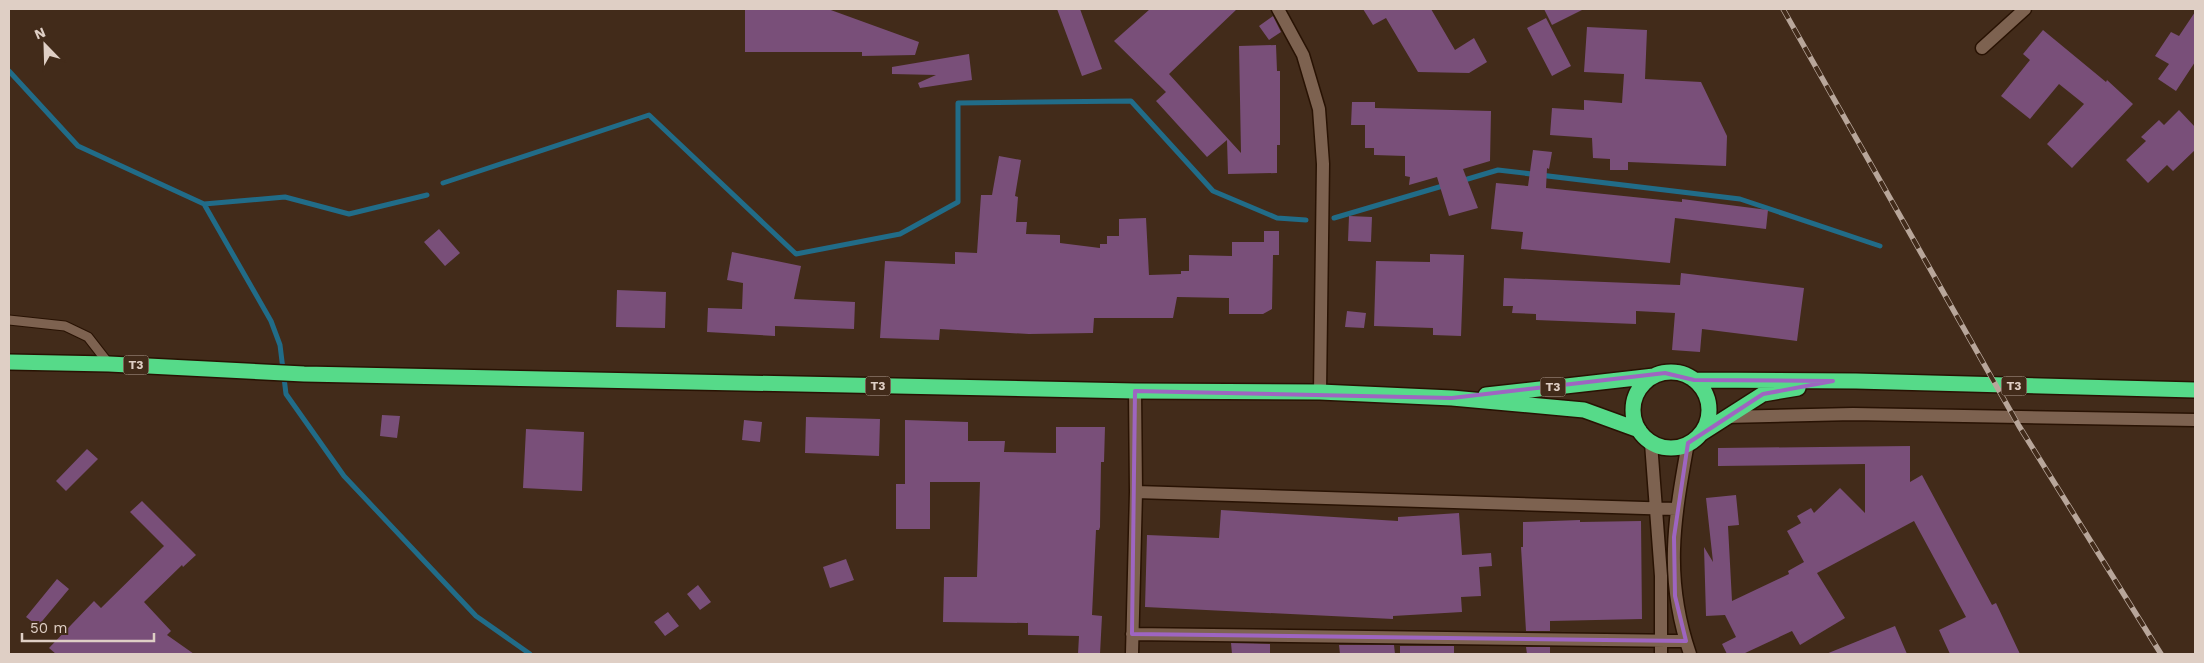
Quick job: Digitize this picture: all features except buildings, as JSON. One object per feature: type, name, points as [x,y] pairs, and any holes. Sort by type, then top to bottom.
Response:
[{"type":"highway","name":"T3","points":[[9,362],[109,364],[304,374],[1135,391],[1320,392],[1452,398],[1584,410],[1639,430],[1652,443],[1664,448],[1676,448],[1696,440],[1702,433],[1725,417],[1763,394],[1833,381]]},
{"type":"highway","name":"T3","points":[[1452,398],[1655,376],[1675,372],[1694,380],[1833,381],[2195,390]]},
{"type":"highway","points":[[1639,430],[1634,418],[1634,405],[1637,393],[1645,383],[1655,376]]},
{"type":"highway","points":[[1694,380],[1702,388],[1709,405],[1708,422],[1702,433]]},
{"type":"street","points":[[1278,9],[1303,55],[1319,109],[1322,164],[1320,392]]},
{"type":"street","points":[[1982,48],[2025,9]]},
{"type":"street","points":[[1132,654],[1136,492],[1135,391]]},
{"type":"street","points":[[1725,417],[1853,414],[2195,420]]},
{"type":"street","points":[[1652,443],[1658,510],[1662,648]]},
{"type":"street","points":[[1688,443],[1676,509],[1675,596],[1690,654]]},
{"type":"street","points":[[1136,492],[1658,510],[1676,509]]},
{"type":"street","points":[[1132,634],[1662,648],[1686,640]]},
{"type":"lane","points":[[9,320],[65,326],[88,337],[109,364]]},
{"type":"highlighted area","points":[[1665,373],[1694,380],[1833,381],[1763,394],[1688,443],[1674,537],[1675,596],[1686,641],[1132,634],[1135,391],[1452,398]]},
{"type":"waterway","points":[[9,71],[78,146],[204,204],[271,321],[280,345],[286,394],[344,476],[476,616],[530,654]]},
{"type":"waterway","points":[[443,183],[649,115],[796,254],[900,234],[958,202],[958,103],[1131,101],[1213,191],[1277,218],[1306,220]]},
{"type":"waterway","points":[[1461,181],[1498,170],[1740,199],[1880,246]]},
{"type":"waterway","points":[[1334,218],[1446,185]]},
{"type":"waterway","points":[[204,204],[285,197],[349,214],[427,195]]},
{"type":"railway","points":[[1783,9],[2019,426],[2161,654]]}]
